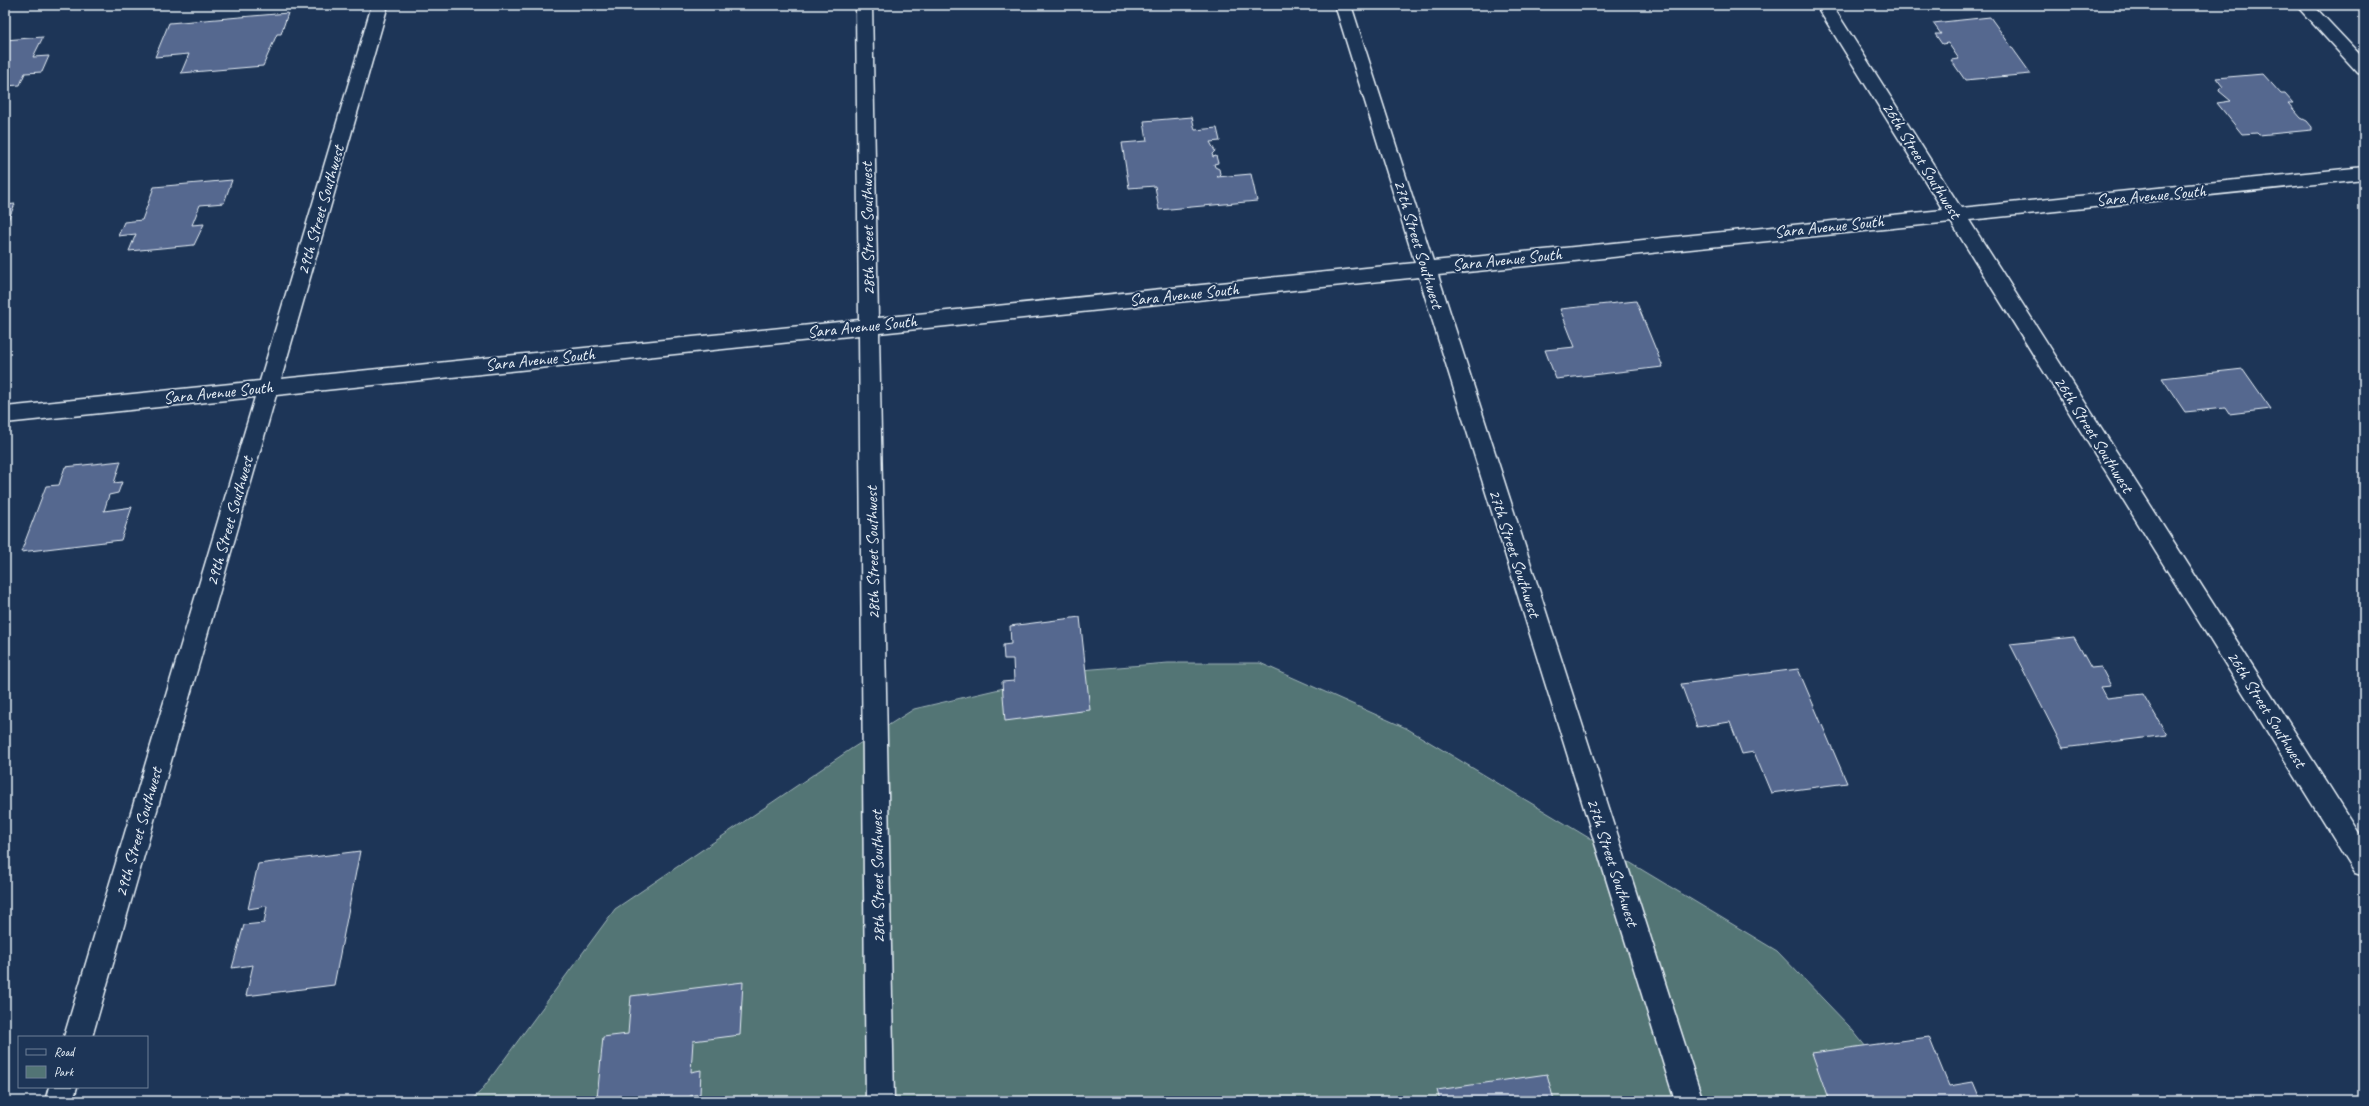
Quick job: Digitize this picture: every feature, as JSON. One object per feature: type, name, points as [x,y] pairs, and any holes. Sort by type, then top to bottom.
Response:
[{"type":"street","name":"29th Street Southwest","points":[[78,1036],[380,5]]},
{"type":"street","name":"28th Street Southwest","points":[[864,5],[880,1101]]},
{"type":"street","name":"27th Street Southwest","points":[[1343,5],[1427,267],[1475,426],[1689,1101]]},
{"type":"street","name":"26th Street Southwest","points":[[1824,5],[2364,864]]},
{"type":"street","points":[[2304,5],[2364,69]]},
{"type":"street","name":"Sara Avenue South","points":[[5,414],[868,325],[996,314],[1427,267],[2364,173]]},
{"type":"street","points":[[59,1101],[63,1088]]},
{"type":"green space","points":[[1168,663],[1260,663],[1406,728],[1777,951],[1849,1026],[1910,1101],[470,1101],[481,1091],[615,909],[851,749],[914,709],[1081,670]]},
{"type":"building","points":[[288,13],[281,34],[277,34],[263,66],[181,73],[189,54],[155,57],[169,23]]},
{"type":"building","points":[[1990,17],[2031,74],[1965,80],[1951,60],[1959,59],[1948,43],[1942,44],[1935,34],[1941,34],[1933,23]]},
{"type":"building","points":[[43,37],[33,57],[49,56],[42,72],[25,73],[20,85],[5,86],[5,40]]},
{"type":"building","points":[[2263,74],[2281,94],[2285,94],[2293,103],[2288,103],[2301,118],[2307,121],[2312,127],[2312,130],[2259,135],[2257,133],[2242,134],[2217,103],[2231,101],[2219,91],[2220,88],[2223,87],[2216,78]]},
{"type":"building","points":[[1192,117],[1195,130],[1217,128],[1220,141],[1210,142],[1215,151],[1212,154],[1213,157],[1216,156],[1218,163],[1214,164],[1215,167],[1219,169],[1220,174],[1217,177],[1251,174],[1257,201],[1159,210],[1155,186],[1129,188],[1122,143],[1147,141],[1144,121]]},
{"type":"building","points":[[232,180],[224,203],[200,205],[192,225],[204,224],[194,245],[129,251],[136,234],[118,236],[124,222],[142,220],[154,187]]},
{"type":"building","points":[[15,204],[5,227],[5,205]]},
{"type":"building","points":[[1636,301],[1663,367],[1556,379],[1545,350],[1575,347],[1560,309]]},
{"type":"building","points":[[2243,369],[2271,409],[2229,414],[2225,408],[2185,412],[2162,378]]},
{"type":"building","points":[[121,461],[114,483],[122,482],[118,493],[109,495],[104,511],[132,507],[121,540],[21,552],[46,486],[59,485],[65,467]]},
{"type":"building","points":[[1080,617],[1090,710],[1005,721],[1002,682],[1014,681],[1013,659],[1004,659],[1003,645],[1011,644],[1010,626]]},
{"type":"building","points":[[2074,637],[2091,668],[2101,667],[2111,686],[2101,687],[2107,698],[2143,694],[2167,735],[2063,748],[2010,644]]},
{"type":"building","points":[[1798,669],[1847,783],[1771,793],[1754,752],[1742,754],[1730,722],[1697,727],[1681,684]]},
{"type":"building","points":[[360,851],[334,985],[246,996],[253,965],[232,968],[244,925],[264,923],[267,906],[248,909],[258,864]]},
{"type":"building","points":[[743,982],[740,1035],[693,1041],[691,1072],[701,1070],[700,1094],[690,1096],[689,1101],[622,1101],[622,1096],[597,1099],[603,1037],[628,1034],[631,996]]},
{"type":"building","points":[[1929,1037],[1949,1086],[1973,1082],[1981,1101],[1829,1101],[1812,1053]]},
{"type":"building","points":[[1547,1074],[1554,1101],[1440,1101],[1437,1090]]}]
